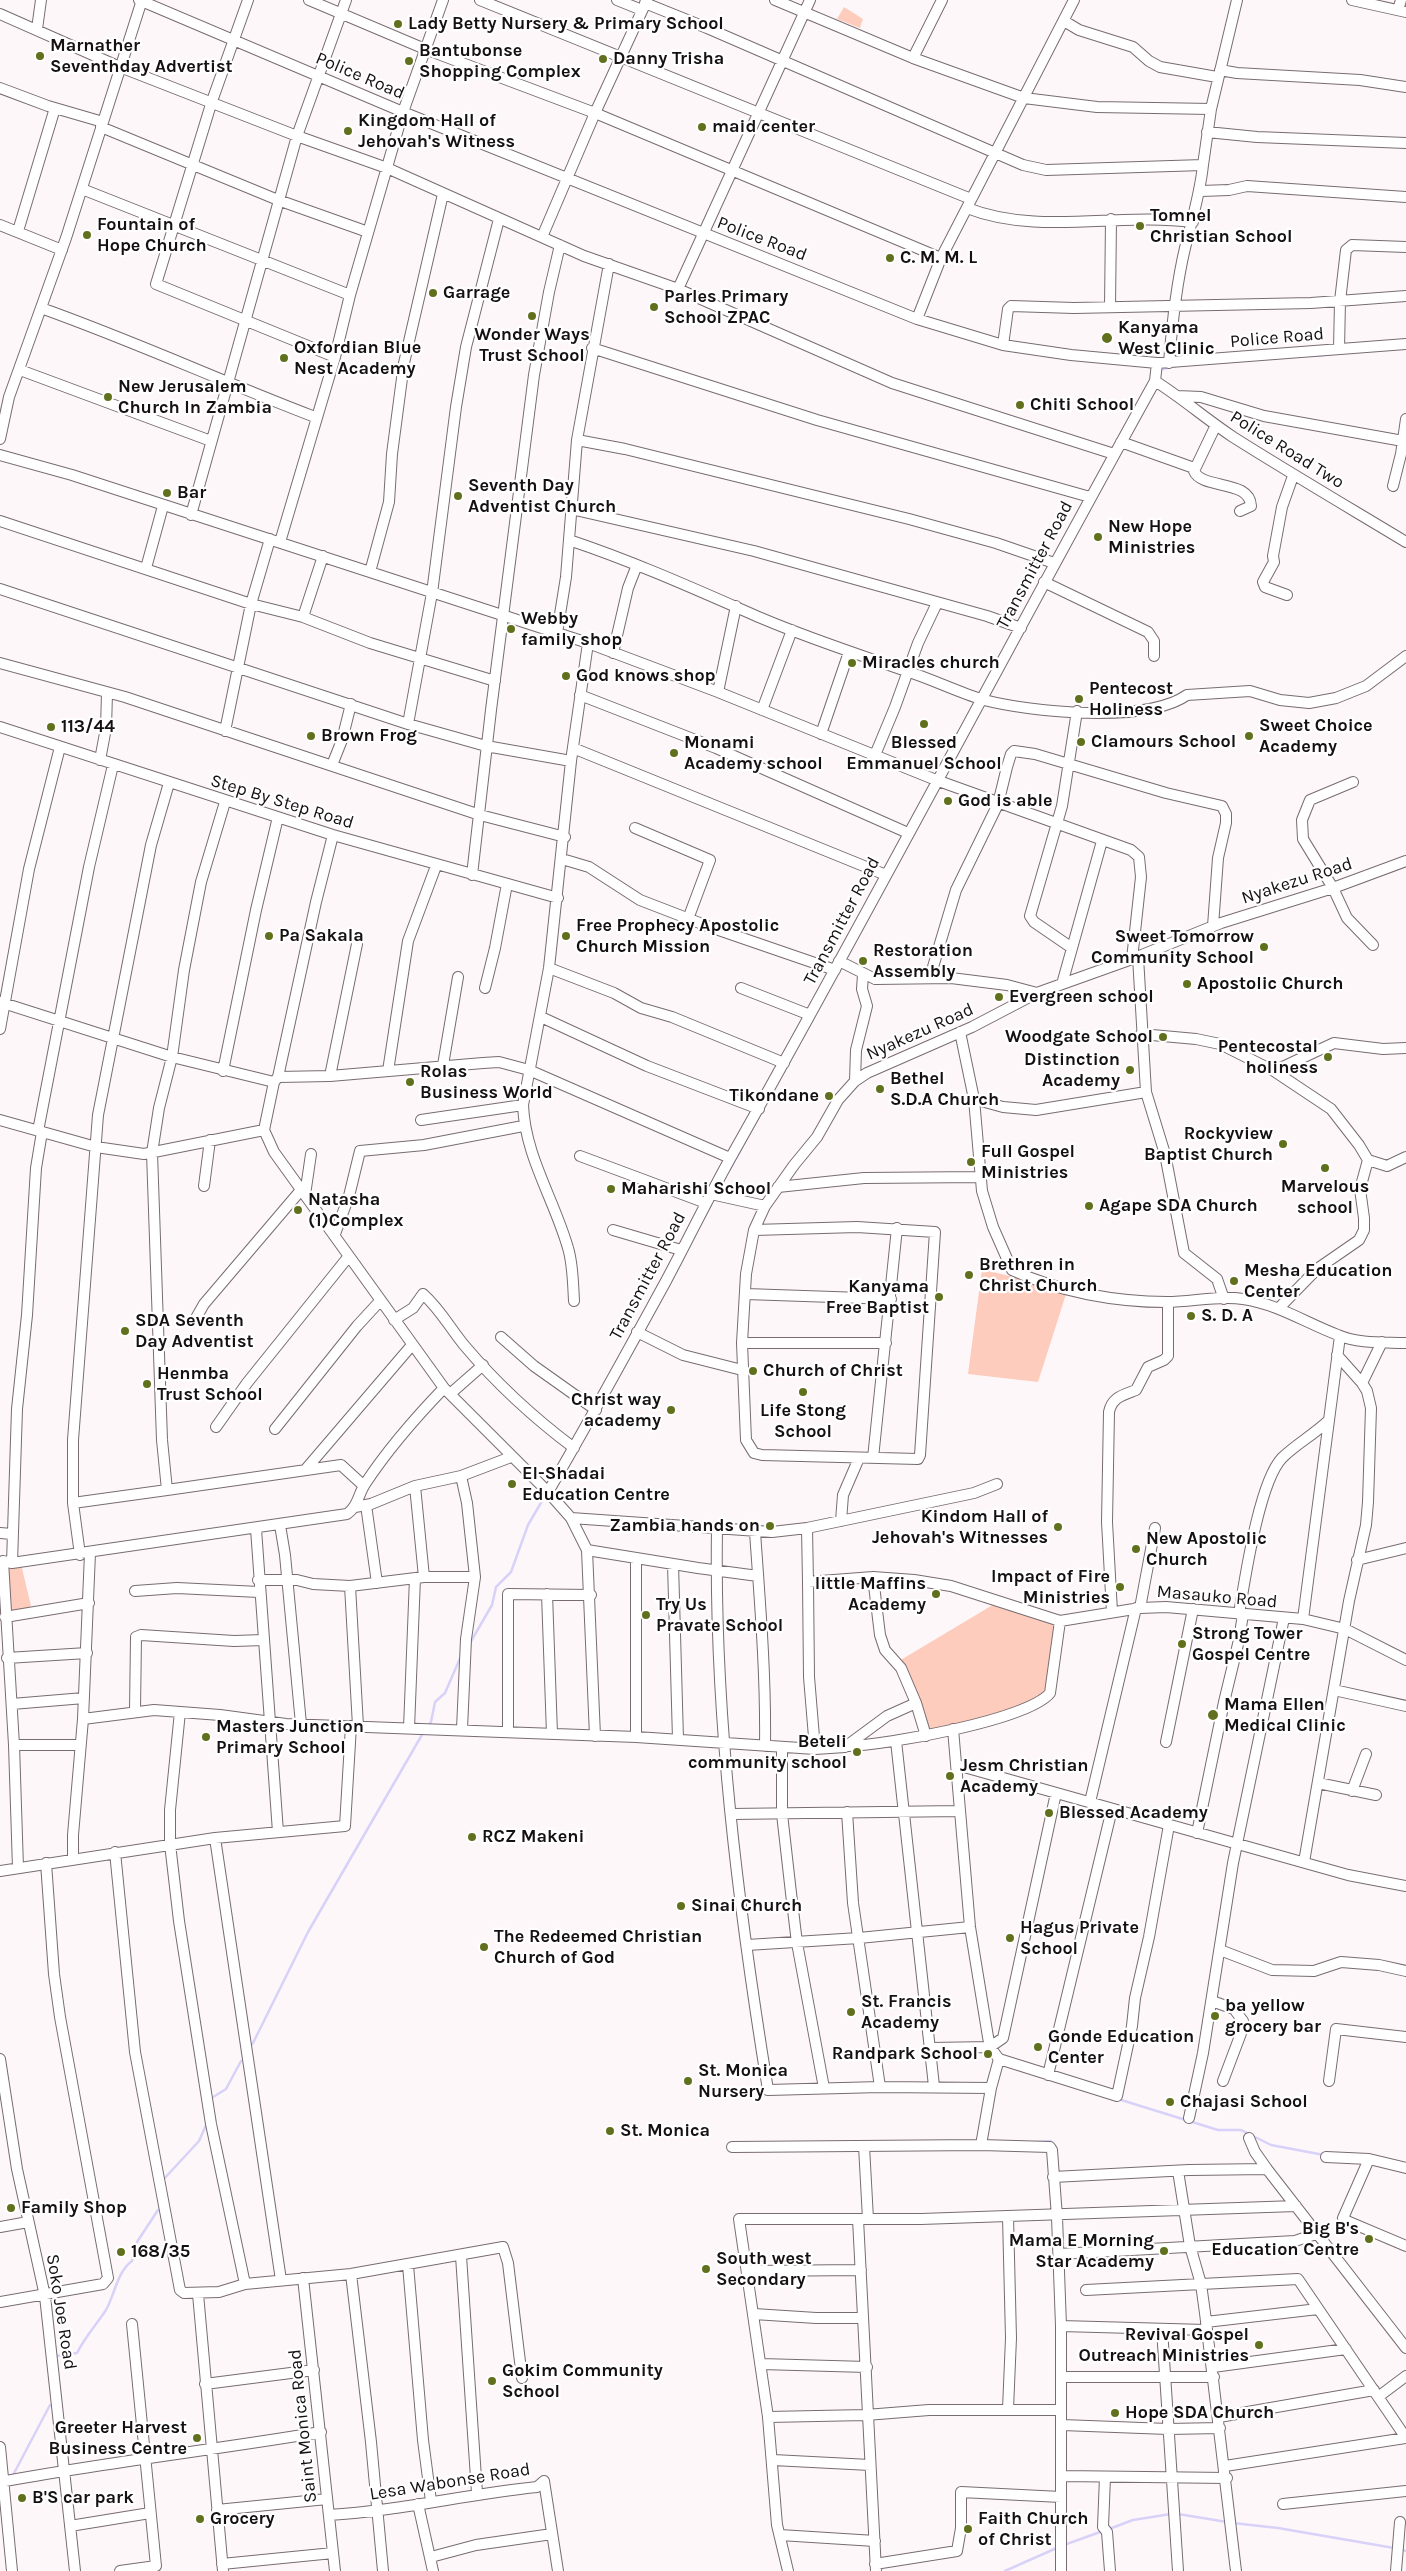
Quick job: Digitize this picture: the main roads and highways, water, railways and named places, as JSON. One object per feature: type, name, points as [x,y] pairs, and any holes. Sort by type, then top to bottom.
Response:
[{"type":"waterway","points":[[1311,356],[1325,355]]},
{"type":"waterway","points":[[1159,370],[1176,366]]},
{"type":"waterway","points":[[730,1169],[761,1113]]},
{"type":"waterway","points":[[704,1218],[711,1205]]},
{"type":"waterway","points":[[470,1643],[492,1605],[496,1587],[511,1572],[528,1525],[542,1501],[548,1496]]},
{"type":"waterway","points":[[428,1726],[431,1722],[435,1702],[445,1693],[461,1656]]},
{"type":"waterway","points":[[250,2046],[308,1932],[423,1733]]},
{"type":"waterway","points":[[210,2099],[226,2089],[241,2061]]},
{"type":"waterway","points":[[1118,2099],[1218,2130],[1241,2130],[1271,2145],[1324,2155]]},
{"type":"waterway","points":[[162,2181],[199,2141],[207,2123]]},
{"type":"waterway","points":[[1035,2142],[1051,2141],[1052,2144]]},
{"type":"waterway","points":[[56,2359],[56,2356],[77,2353],[106,2310],[123,2271],[132,2261],[137,2242],[158,2210]]},
{"type":"waterway","points":[[12,2477],[50,2405]]},
{"type":"waterway","points":[[1109,2529],[1133,2520],[1171,2514]]},
{"type":"waterway","points":[[1178,2514],[1227,2522]]},
{"type":"waterway","points":[[1233,2523],[1278,2528],[1394,2548]]},
{"type":"waterway","points":[[1064,2545],[1103,2531]]},
{"type":"waterway","points":[[1005,2571],[1059,2547]]},
{"type":"waterway","points":[[1400,2549],[1406,2551]]},
{"type":"place","name":"Lady Betty Nursery & Primary School","points":[[398,24]]},
{"type":"place","name":"Marnather Seventhday Advertist","points":[[40,56]]},
{"type":"place","name":"Danny Trisha","points":[[603,59]]},
{"type":"place","name":"Bantubonse Shopping Complex","points":[[409,61]]},
{"type":"place","name":"maid center","points":[[702,127]]},
{"type":"place","name":"Kingdom Hall of Jehovah's Witness","points":[[348,131]]},
{"type":"place","name":"Tomnel Christian School","points":[[1140,226]]},
{"type":"place","name":"Fountain of Hope Church","points":[[87,235]]},
{"type":"place","name":"C. M. M. L","points":[[890,258]]},
{"type":"place","name":"Garrage","points":[[433,293]]},
{"type":"place","name":"Parles Primary School ZPAC","points":[[654,307]]},
{"type":"place","name":"Wonder Ways Trust School","points":[[532,316]]},
{"type":"place","name":"Kanyama West Clinic","points":[[1107,338]]},
{"type":"place","name":"Oxfordian Blue Nest Academy","points":[[284,358]]},
{"type":"place","name":"New Jerusalem Church In Zambia","points":[[108,397]]},
{"type":"place","name":"Chiti School","points":[[1020,405]]},
{"type":"place","name":"Bar","points":[[167,493]]},
{"type":"place","name":"Seventh Day Adventist Church","points":[[458,496]]},
{"type":"place","name":"New Hope Ministries","points":[[1098,537]]},
{"type":"place","name":"Webby family shop","points":[[511,629]]},
{"type":"place","name":"Miracles church","points":[[852,663]]},
{"type":"place","name":"God knows shop","points":[[566,676]]},
{"type":"place","name":"Pentecost Holiness","points":[[1079,699]]},
{"type":"place","name":"Blessed Emmanuel School","points":[[924,724]]},
{"type":"place","name":"113/44","points":[[51,727]]},
{"type":"place","name":"Brown Frog","points":[[311,736]]},
{"type":"place","name":"Sweet Choice Academy","points":[[1249,736]]},
{"type":"place","name":"Clamours School","points":[[1081,742]]},
{"type":"place","name":"Monami Academy school","points":[[674,753]]},
{"type":"place","name":"God is able","points":[[948,801]]},
{"type":"place","name":"Pa Sakala","points":[[269,936]]},
{"type":"place","name":"Free Prophecy Apostolic Church Mission","points":[[566,936]]},
{"type":"place","name":"Sweet Tomorrow Community School","points":[[1264,947]]},
{"type":"place","name":"Restoration Assembly","points":[[863,961]]},
{"type":"place","name":"Apostolic Church","points":[[1187,984]]},
{"type":"place","name":"Evergreen school","points":[[999,997]]},
{"type":"place","name":"Woodgate School","points":[[1163,1037]]},
{"type":"place","name":"Pentecostal holiness","points":[[1328,1057]]},
{"type":"place","name":"Distinction Academy","points":[[1130,1070]]},
{"type":"place","name":"Rolas Business World","points":[[410,1082]]},
{"type":"place","name":"Bethel S.D.A Church","points":[[880,1089]]},
{"type":"place","name":"Tikondane","points":[[829,1096]]},
{"type":"place","name":"Rockyview Baptist Church","points":[[1283,1144]]},
{"type":"place","name":"Full Gospel Ministries","points":[[971,1162]]},
{"type":"place","name":"Marvelous school","points":[[1325,1168]]},
{"type":"place","name":"Maharishi School","points":[[611,1189]]},
{"type":"place","name":"Agape SDA Church","points":[[1089,1206]]},
{"type":"place","name":"Natasha (1)Complex","points":[[298,1210]]},
{"type":"place","name":"Brethren in Christ Church","points":[[969,1275]]},
{"type":"place","name":"Mesha Education Center","points":[[1234,1281]]},
{"type":"place","name":"Kanyama Free Baptist","points":[[939,1297]]},
{"type":"place","name":"S. D. A","points":[[1191,1316]]},
{"type":"place","name":"SDA Seventh Day Adventist","points":[[125,1331]]},
{"type":"place","name":"Church of Christ","points":[[753,1371]]},
{"type":"place","name":"Henmba Trust School","points":[[147,1384]]},
{"type":"place","name":"Life Stong School","points":[[803,1392]]},
{"type":"place","name":"Christ way academy","points":[[671,1410]]},
{"type":"place","name":"El-Shadai Education Centre","points":[[512,1484]]},
{"type":"place","name":"Zambia hands on","points":[[770,1526]]},
{"type":"place","name":"Kindom Hall of Jehovah's Witnesses","points":[[1058,1527]]},
{"type":"place","name":"New Apostolic Church","points":[[1136,1549]]},
{"type":"place","name":"Impact of Fire Ministries","points":[[1120,1587]]},
{"type":"place","name":"little Maffins Academy","points":[[936,1594]]},
{"type":"place","name":"Try Us Pravate School","points":[[646,1615]]},
{"type":"place","name":"Strong Tower Gospel Centre","points":[[1182,1644]]},
{"type":"place","name":"Mama Ellen Medical Clinic","points":[[1213,1715]]},
{"type":"place","name":"Masters Junction Primary School","points":[[206,1737]]},
{"type":"place","name":"Beteli community school","points":[[857,1752]]},
{"type":"place","name":"Jesm Christian Academy","points":[[950,1776]]},
{"type":"place","name":"Blessed Academy","points":[[1049,1813]]},
{"type":"place","name":"RCZ Makeni","points":[[472,1837]]},
{"type":"place","name":"Sinai Church","points":[[681,1906]]},
{"type":"place","name":"Hagus Private School","points":[[1010,1938]]},
{"type":"place","name":"The Redeemed Christian Church of God","points":[[484,1947]]},
{"type":"place","name":"St. Francis Academy","points":[[851,2012]]},
{"type":"place","name":"ba yellow grocery bar","points":[[1215,2016]]},
{"type":"place","name":"Gonde Education Center","points":[[1038,2047]]},
{"type":"place","name":"Randpark School","points":[[988,2054]]},
{"type":"place","name":"St. Monica Nursery","points":[[688,2081]]},
{"type":"place","name":"Chajasi School","points":[[1170,2102]]},
{"type":"place","name":"St. Monica","points":[[610,2131]]},
{"type":"place","name":"Family Shop","points":[[11,2208]]},
{"type":"place","name":"Big B's Education Centre","points":[[1369,2239]]},
{"type":"place","name":"Mama E Morning Star Academy","points":[[1164,2251]]},
{"type":"place","name":"168/35","points":[[121,2252]]},
{"type":"place","name":"South west Secondary","points":[[706,2269]]},
{"type":"place","name":"Revival Gospel Outreach Ministries","points":[[1259,2345]]},
{"type":"place","name":"Gokim Community School","points":[[492,2381]]},
{"type":"place","name":"Hope SDA Church","points":[[1115,2413]]},
{"type":"place","name":"Greeter Harvest Business Centre","points":[[197,2438]]},
{"type":"place","name":"B'S car park","points":[[22,2498]]},
{"type":"place","name":"Grocery","points":[[200,2519]]},
{"type":"place","name":"Faith Church of Christ","points":[[968,2529]]}]
